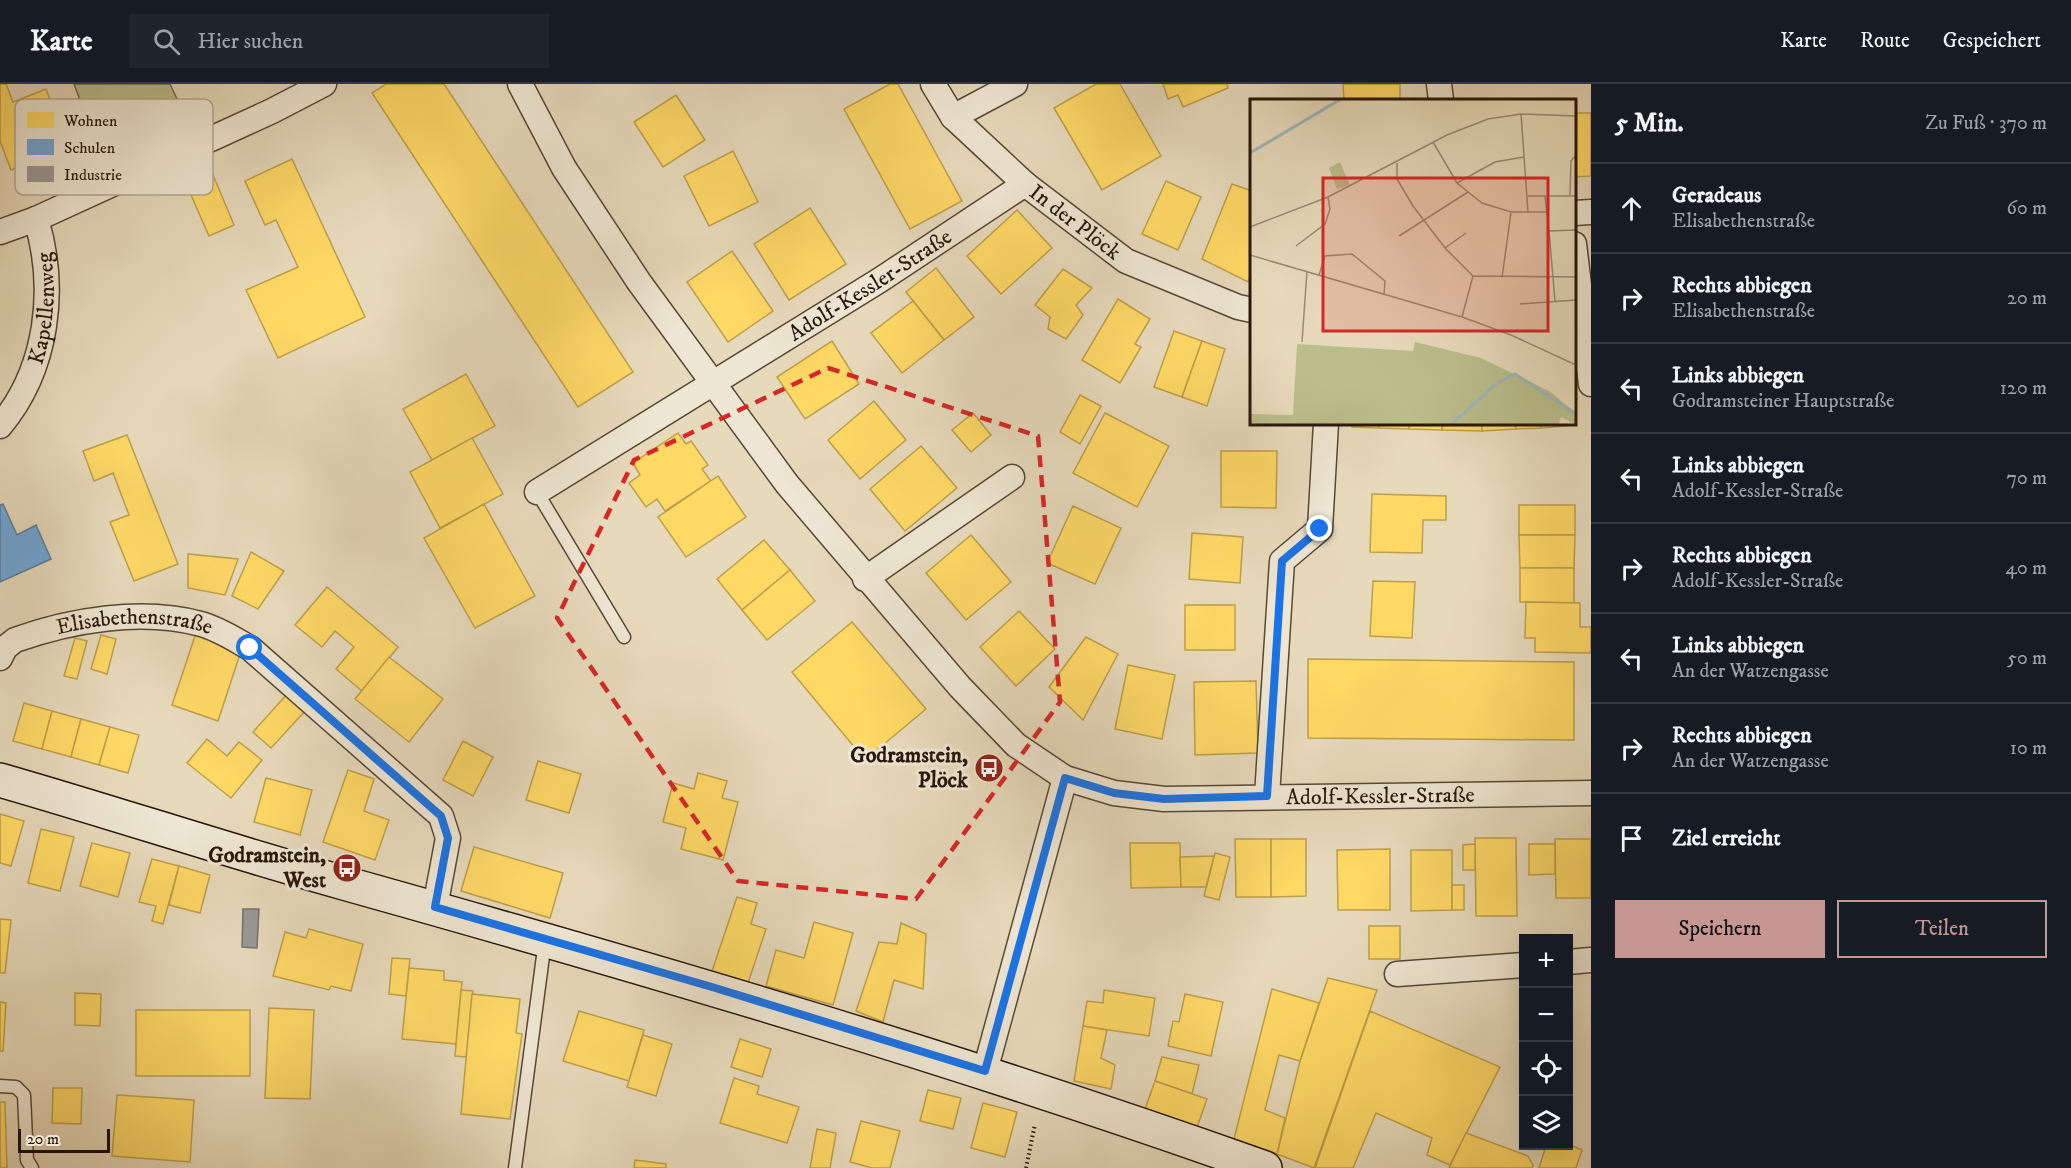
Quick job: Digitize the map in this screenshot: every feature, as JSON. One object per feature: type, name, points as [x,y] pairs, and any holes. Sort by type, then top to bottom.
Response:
[{"type":"main road","points":[[0,780],[342,883],[435,907],[712,987],[985,1071],[1265,1168]]},
{"type":"street","name":"Kapellenweg","points":[[213,138],[324,84]]},
{"type":"street","name":"Adolf-Kessler-Straße","points":[[520,84],[564,168],[639,282],[786,484],[960,687],[1016,745],[1065,778],[1114,793],[1164,799],[1591,793]]},
{"type":"street","name":"In der Plöck","points":[[933,84],[953,117],[1025,184],[1126,261],[1238,307],[1250,310]]},
{"type":"street","points":[[953,117],[1015,84]]},
{"type":"street","points":[[1439,84],[1441,99]]},
{"type":"street","name":"Adolf-Kessler-Straße","points":[[537,492],[880,280],[1025,184]]},
{"type":"street","name":"Kapellenweg","points":[[0,232],[36,219],[88,195]]},
{"type":"street","points":[[1576,213],[1591,212]]},
{"type":"street","name":"Kapellenweg","points":[[0,426],[14,409],[36,363],[48,303],[45,248],[36,219]]},
{"type":"street","points":[[1576,265],[1579,328],[1591,384]]},
{"type":"street","points":[[1267,796],[1282,561],[1320,529],[1326,424]]},
{"type":"street","points":[[866,579],[1012,477]]},
{"type":"street","name":"Elisabethenstraße","points":[[0,658],[5,648],[15,640],[90,621],[129,618],[180,620],[224,632],[250,648],[441,816],[448,838],[435,907]]},
{"type":"street","points":[[985,1071],[1065,778]]},
{"type":"street","points":[[1573,962],[1591,960]]},
{"type":"street","points":[[1397,974],[1519,965]]},
{"type":"lane","points":[[537,492],[624,637]]},
{"type":"lane","points":[[515,1168],[545,940]]},
{"type":"lane","points":[[0,1086],[16,1087],[24,1095],[27,1160],[32,1168]]},
{"type":"path","points":[[1026,1168],[1041,1090]]},
{"type":"highlighted area","points":[[828,368],[1038,436],[1060,702],[916,899],[738,881],[557,618],[634,460]]},
{"type":"green space","points":[[74,84],[170,84],[177,99],[80,99]]},
{"type":"building: Wohnen","points":[[0,84],[6,84],[13,102],[15,101],[15,168],[11,170],[0,141]]},
{"type":"building: Wohnen","points":[[386,84],[444,84],[633,372],[578,407],[372,93]]},
{"type":"building: Wohnen","points":[[890,84],[898,84],[962,201],[910,229],[844,109]]},
{"type":"building: Wohnen","points":[[1096,84],[1120,84],[1161,156],[1102,190],[1054,108]]},
{"type":"building: Wohnen","points":[[1163,84],[1227,84],[1228,88],[1183,107],[1178,95],[1168,99]]},
{"type":"building: Wohnen","points":[[1343,84],[1400,84],[1400,99],[1344,99]]},
{"type":"building: Wohnen","points":[[46,89],[50,99],[21,99]]},
{"type":"building: Wohnen","points":[[676,95],[705,140],[663,167],[634,122]]},
{"type":"building: Wohnen","points":[[1576,113],[1591,113],[1591,176],[1576,177]]},
{"type":"building: Wohnen","points":[[733,151],[758,202],[709,226],[684,176]]},
{"type":"building: Wohnen","points":[[292,159],[365,317],[278,358],[246,290],[298,267],[276,220],[265,225],[245,181]]},
{"type":"building: Wohnen","points":[[213,175],[234,225],[209,236],[191,195],[213,195]]},
{"type":"building: Wohnen","points":[[1166,181],[1201,197],[1178,250],[1142,234]]},
{"type":"building: Wohnen","points":[[1232,184],[1250,190],[1250,276],[1248,282],[1202,259]]},
{"type":"building: Wohnen","points":[[810,208],[846,264],[789,300],[754,244]]},
{"type":"building: Wohnen","points":[[1017,210],[1052,248],[1001,294],[967,256]]},
{"type":"building: Wohnen","points":[[732,251],[773,311],[728,342],[687,282]]},
{"type":"building: Wohnen","points":[[936,268],[974,317],[944,340],[906,292]]},
{"type":"building: Wohnen","points":[[1063,269],[1092,288],[1076,305],[1083,315],[1066,339],[1048,329],[1050,317],[1035,305]]},
{"type":"building: Wohnen","points":[[1118,299],[1150,319],[1135,344],[1141,347],[1120,383],[1082,360]]},
{"type":"building: Wohnen","points":[[913,301],[944,340],[902,373],[871,333]]},
{"type":"building: Wohnen","points":[[1174,331],[1202,341],[1182,397],[1154,387]]},
{"type":"building: Wohnen","points":[[832,341],[859,384],[805,419],[777,377]]},
{"type":"building: Wohnen","points":[[1202,341],[1225,349],[1207,406],[1182,397]]},
{"type":"building: Wohnen","points":[[466,374],[495,426],[432,460],[403,409]]},
{"type":"building: Wohnen","points":[[1080,395],[1101,406],[1080,444],[1060,432]]},
{"type":"building: Wohnen","points":[[874,401],[906,440],[860,479],[828,440]]},
{"type":"building: Wohnen","points":[[973,413],[991,435],[971,452],[952,430]]},
{"type":"building: Wohnen","points":[[1105,413],[1169,446],[1137,507],[1073,473]]},
{"type":"building: Wohnen","points":[[1352,424],[1379,424],[1379,428],[1352,427]]},
{"type":"building: Wohnen","points":[[1379,424],[1409,424],[1409,429],[1379,428]]},
{"type":"building: Wohnen","points":[[1409,424],[1443,424],[1442,430],[1409,429]]},
{"type":"building: Wohnen","points":[[1443,424],[1482,424],[1482,431],[1442,430]]},
{"type":"building: Wohnen","points":[[1482,424],[1515,424],[1516,429],[1482,431]]},
{"type":"building: Wohnen","points":[[1515,424],[1541,424],[1541,428],[1516,429]]},
{"type":"building: Wohnen","points":[[1541,424],[1566,424],[1566,426],[1541,428]]},
{"type":"building: Wohnen","points":[[678,433],[686,444],[691,441],[708,465],[702,469],[711,481],[665,511],[657,499],[646,507],[629,483],[640,475],[633,463]]},
{"type":"building: Wohnen","points":[[127,435],[178,564],[134,581],[110,522],[129,515],[113,473],[94,481],[83,451]]},
{"type":"building: Wohnen","points":[[472,438],[503,494],[440,528],[410,472]]},
{"type":"building: Wohnen","points":[[921,446],[957,488],[905,531],[870,489]]},
{"type":"building: Wohnen","points":[[1221,451],[1277,451],[1276,508],[1221,507]]},
{"type":"building: Wohnen","points":[[718,476],[746,517],[686,557],[658,517]]},
{"type":"building: Wohnen","points":[[1372,494],[1446,496],[1446,520],[1423,520],[1422,553],[1370,552]]},
{"type":"building: Wohnen","points":[[484,504],[535,596],[475,628],[424,538]]},
{"type":"building: Wohnen","points":[[1519,505],[1575,505],[1575,535],[1519,535]]},
{"type":"building: Wohnen","points":[[1073,506],[1121,528],[1095,584],[1047,563]]},
{"type":"building: Wohnen","points":[[1192,533],[1243,537],[1240,583],[1189,579]]},
{"type":"building: Wohnen","points":[[971,535],[1011,582],[966,620],[926,573]]},
{"type":"building: Wohnen","points":[[1519,535],[1575,535],[1574,568],[1520,568]]},
{"type":"building: Wohnen","points":[[764,540],[790,570],[742,610],[717,579]]},
{"type":"building: Wohnen","points":[[251,552],[284,571],[258,609],[232,596]]},
{"type":"building: Wohnen","points":[[188,554],[238,559],[225,595],[188,588]]},
{"type":"building: Wohnen","points":[[1520,568],[1574,568],[1574,603],[1520,602]]},
{"type":"building: Wohnen","points":[[790,570],[815,601],[767,640],[742,610]]},
{"type":"building: Wohnen","points":[[1373,581],[1415,582],[1412,638],[1370,636]]},
{"type":"building: Wohnen","points":[[327,587],[398,647],[362,691],[336,669],[354,647],[335,631],[322,647],[295,625]]},
{"type":"building: Wohnen","points":[[1526,602],[1580,603],[1580,627],[1591,627],[1591,653],[1535,652],[1535,638],[1525,638]]},
{"type":"building: Wohnen","points":[[1185,605],[1235,605],[1235,650],[1185,650]]},
{"type":"building: Wohnen","points":[[1019,611],[1055,649],[1016,686],[980,647]]},
{"type":"building: Wohnen","points":[[852,622],[926,709],[865,760],[792,672]]},
{"type":"building: Wohnen","points":[[196,633],[242,648],[218,721],[172,705]]},
{"type":"building: Wohnen","points":[[101,635],[116,639],[107,674],[91,669]]},
{"type":"building: Wohnen","points":[[1086,637],[1118,654],[1083,720],[1049,687]]},
{"type":"building: Wohnen","points":[[75,638],[87,641],[77,679],[64,676]]},
{"type":"building: Wohnen","points":[[389,657],[443,699],[409,742],[355,699]]},
{"type":"building: Wohnen","points":[[1308,659],[1574,662],[1574,740],[1308,738]]},
{"type":"building: Wohnen","points":[[1128,665],[1175,675],[1162,739],[1115,729]]},
{"type":"building: Wohnen","points":[[1256,681],[1258,753],[1195,755],[1194,682]]},
{"type":"building: Wohnen","points":[[288,693],[306,710],[271,748],[253,732]]},
{"type":"building: Wohnen","points":[[24,703],[52,711],[42,749],[13,741]]},
{"type":"building: Wohnen","points":[[52,711],[81,719],[71,757],[42,749]]},
{"type":"building: Wohnen","points":[[81,719],[110,727],[99,765],[71,757]]},
{"type":"building: Wohnen","points":[[110,727],[139,735],[128,773],[99,765]]},
{"type":"building: Wohnen","points":[[207,739],[227,756],[239,742],[262,760],[231,798],[187,763]]},
{"type":"building: Wohnen","points":[[463,741],[493,757],[473,796],[443,780]]},
{"type":"building: Wohnen","points":[[538,761],[581,774],[569,813],[526,800]]},
{"type":"building: Wohnen","points":[[348,770],[374,779],[364,811],[389,820],[375,860],[323,842]]},
{"type":"building: Wohnen","points":[[698,773],[727,781],[722,798],[738,802],[723,860],[681,849],[686,828],[663,822],[673,783],[694,789]]},
{"type":"building: Wohnen","points":[[266,778],[312,790],[300,835],[254,822]]},
{"type":"building: Wohnen","points":[[0,814],[24,821],[11,866],[0,863]]},
{"type":"building: Wohnen","points":[[41,829],[74,837],[60,891],[28,883]]},
{"type":"building: Wohnen","points":[[1475,838],[1516,838],[1517,916],[1476,916]]},
{"type":"building: Wohnen","points":[[1235,839],[1271,839],[1271,897],[1236,897]]},
{"type":"building: Wohnen","points":[[1271,839],[1306,839],[1306,896],[1271,897]]},
{"type":"building: Wohnen","points":[[1555,839],[1591,839],[1591,898],[1556,898]]},
{"type":"building: Wohnen","points":[[92,843],[130,853],[118,897],[80,886]]},
{"type":"building: Wohnen","points":[[1130,843],[1180,843],[1181,887],[1131,888]]},
{"type":"building: Wohnen","points":[[1475,844],[1475,870],[1463,870],[1463,845]]},
{"type":"building: Wohnen","points":[[1529,844],[1555,844],[1555,874],[1529,875]]},
{"type":"building: Wohnen","points":[[474,847],[563,873],[550,918],[461,891]]},
{"type":"building: Wohnen","points":[[1390,849],[1390,910],[1338,910],[1337,850]]},
{"type":"building: Wohnen","points":[[1411,850],[1452,850],[1452,910],[1411,911]]},
{"type":"building: Wohnen","points":[[1215,853],[1230,857],[1219,900],[1204,896]]},
{"type":"building: Wohnen","points":[[1214,856],[1206,887],[1181,887],[1180,857]]},
{"type":"building: Wohnen","points":[[152,859],[179,866],[163,924],[152,921],[156,906],[139,902]]},
{"type":"building: Wohnen","points":[[179,866],[210,875],[200,913],[169,905]]},
{"type":"building: Wohnen","points":[[1452,885],[1464,885],[1464,910],[1452,910]]},
{"type":"building: Wohnen","points":[[737,897],[757,903],[751,924],[766,929],[748,983],[712,971]]},
{"type":"building: Wohnen","points":[[0,919],[11,920],[5,973],[0,973]]},
{"type":"building: Wohnen","points":[[814,922],[853,933],[833,1005],[766,986],[776,950],[804,958]]},
{"type":"building: Wohnen","points":[[901,923],[926,934],[923,989],[894,980],[883,1022],[856,1011],[879,942],[897,944]]},
{"type":"building: Wohnen","points":[[1369,926],[1400,926],[1400,959],[1369,959]]},
{"type":"building: Wohnen","points":[[309,929],[363,944],[351,991],[331,986],[329,990],[273,976],[285,932],[306,938]]},
{"type":"building: Wohnen","points":[[392,958],[410,959],[406,996],[389,994]]},
{"type":"building: Wohnen","points":[[409,968],[444,971],[444,980],[462,982],[456,1044],[402,1039]]},
{"type":"building: Wohnen","points":[[1328,978],[1377,990],[1314,1168],[1277,1154],[1300,1061]]},
{"type":"building: Wohnen","points":[[1272,989],[1319,1003],[1300,1061],[1279,1055],[1265,1110],[1285,1118],[1277,1154],[1234,1139]]},
{"type":"building: Wohnen","points":[[461,990],[473,991],[466,1057],[455,1056]]},
{"type":"building: Wohnen","points":[[1104,990],[1155,998],[1149,1036],[1083,1026],[1087,1001],[1103,1003]]},
{"type":"building: Wohnen","points":[[75,993],[101,994],[100,1026],[75,1025]]},
{"type":"building: Wohnen","points":[[472,994],[520,999],[516,1033],[522,1034],[510,1119],[461,1114]]},
{"type":"building: Wohnen","points":[[1185,994],[1223,1002],[1211,1056],[1168,1046],[1173,1021],[1179,1022]]},
{"type":"building: Wohnen","points":[[0,1002],[6,1003],[3,1051],[0,1051]]},
{"type":"building: Wohnen","points":[[269,1008],[314,1010],[310,1099],[265,1098]]},
{"type":"building: Wohnen","points":[[136,1010],[250,1010],[250,1076],[136,1076]]},
{"type":"building: Wohnen","points":[[579,1011],[644,1030],[629,1081],[563,1061]]},
{"type":"building: Wohnen","points":[[1370,1011],[1500,1067],[1450,1165],[1427,1155],[1432,1138],[1376,1113],[1353,1168],[1315,1168]]},
{"type":"building: Wohnen","points":[[1083,1026],[1107,1030],[1101,1058],[1115,1065],[1111,1089],[1074,1081]]},
{"type":"building: Wohnen","points":[[643,1035],[672,1044],[656,1096],[627,1087]]},
{"type":"building: Wohnen","points":[[740,1039],[771,1049],[762,1077],[731,1067]]},
{"type":"building: Wohnen","points":[[1162,1057],[1199,1065],[1192,1094],[1155,1081]]},
{"type":"building: Wohnen","points":[[734,1078],[759,1086],[757,1094],[799,1107],[787,1143],[720,1123]]},
{"type":"building: Wohnen","points":[[1155,1081],[1207,1099],[1196,1130],[1144,1112]]},
{"type":"building: Wohnen","points":[[53,1088],[82,1088],[81,1124],[52,1123]]},
{"type":"building: Wohnen","points":[[928,1090],[961,1098],[953,1129],[920,1121]]},
{"type":"building: Wohnen","points":[[117,1095],[194,1100],[190,1162],[112,1156]]},
{"type":"building: Wohnen","points":[[0,1102],[5,1102],[7,1168],[0,1168]]},
{"type":"building: Wohnen","points":[[983,1103],[1017,1112],[1005,1157],[971,1148]]},
{"type":"building: Wohnen","points":[[861,1121],[900,1131],[890,1168],[872,1168],[850,1162]]},
{"type":"building: Wohnen","points":[[817,1129],[836,1133],[830,1168],[810,1168]]},
{"type":"building: Wohnen","points":[[1466,1133],[1528,1156],[1533,1165],[1532,1168],[1449,1168]]},
{"type":"building: Wohnen","points":[[1573,1146],[1582,1150],[1576,1168],[1539,1168],[1545,1150],[1573,1150]]},
{"type":"building: Wohnen","points":[[635,1160],[666,1164],[666,1168],[634,1168]]},
{"type":"building: Schulen","points":[[3,504],[17,535],[36,525],[51,559],[0,582],[0,505]]},
{"type":"building: Industrie","points":[[243,909],[259,909],[257,948],[242,947]]},
{"type":"place","name":"Godramstein, Plöck","points":[[989,768]]},
{"type":"place","name":"Godramstein, West","points":[[347,868]]},
{"type":"route","points":[[250,648],[441,816],[448,838],[435,907],[712,987],[985,1071],[1065,778],[1114,793],[1164,799],[1267,796],[1282,561],[1320,529]]}]
